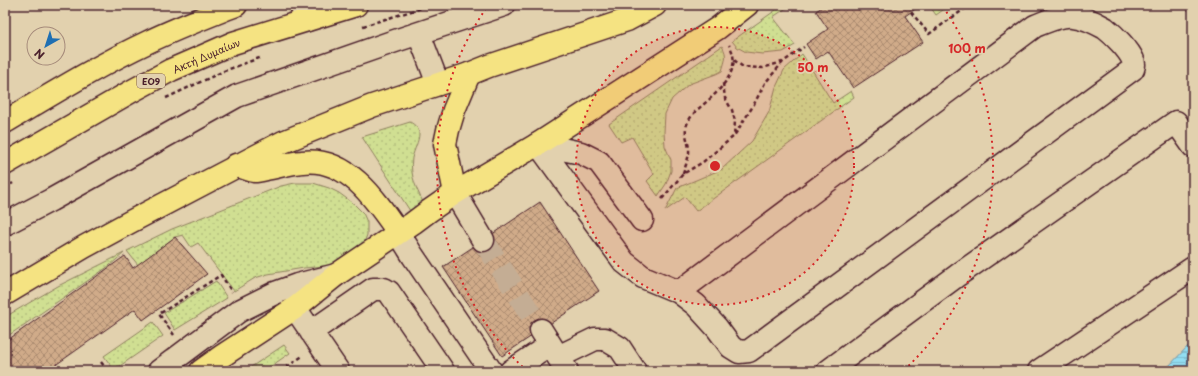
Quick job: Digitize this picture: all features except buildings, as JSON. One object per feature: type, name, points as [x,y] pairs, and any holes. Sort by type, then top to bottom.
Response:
[{"type":"main road","points":[[5,122],[52,94],[147,42],[236,5]]},
{"type":"main road","name":"Ακτή Δυμαίων","points":[[5,164],[90,114],[171,70],[304,12],[356,5]]},
{"type":"main road","points":[[5,294],[84,247],[283,142],[372,106],[627,20],[655,5]]},
{"type":"main road","points":[[201,371],[296,308],[336,275],[455,193],[538,144],[718,28],[747,5]]},
{"type":"main road","points":[[455,193],[445,144],[454,110],[469,74]]},
{"type":"main road","points":[[236,166],[255,171],[303,161],[320,162],[335,166],[364,188],[381,208],[398,232]]},
{"type":"lane","points":[[5,224],[51,200],[237,96],[504,5]]},
{"type":"lane","points":[[538,144],[624,262],[643,277],[679,292],[696,305],[717,328],[731,347],[739,352],[749,351],[1133,69],[1133,60],[1124,46],[1105,28],[1086,19],[1074,10],[1061,17],[1035,26],[679,292]]},
{"type":"lane","points":[[419,34],[438,84]]},
{"type":"lane","points":[[828,371],[964,271],[1176,122],[1193,146]]},
{"type":"lane","points":[[538,144],[581,153],[599,162],[642,220]]},
{"type":"lane","points":[[455,193],[483,240]]},
{"type":"lane","points":[[398,232],[412,256],[491,371]]},
{"type":"lane","points":[[1040,371],[1193,268]]},
{"type":"lane","points":[[159,371],[239,311],[275,293],[297,285],[336,275]]},
{"type":"lane","points":[[311,332],[373,289],[384,289],[389,292],[443,371]]},
{"type":"lane","points":[[296,308],[338,371]]},
{"type":"lane","points":[[511,371],[554,351],[595,339],[605,339],[620,348],[635,371]]},
{"type":"path","points":[[911,12],[929,34],[970,5]]},
{"type":"path","points":[[683,174],[689,152],[685,133],[688,122],[699,107],[713,96],[731,75],[734,60],[731,48],[718,28]]},
{"type":"path","points":[[662,199],[683,174],[703,162],[734,136],[753,106],[765,83],[783,62],[804,47]]},
{"type":"path","points":[[734,60],[743,67],[763,68],[783,62]]},
{"type":"path","points":[[724,84],[725,98],[732,110],[735,121],[734,136]]},
{"type":"path","points":[[186,351],[159,314],[221,275],[244,309]]},
{"type":"path","points":[[101,362],[108,371]]},
{"type":"green space","points":[[783,5],[791,5],[773,17],[795,45],[783,52],[762,54],[746,52],[737,47],[732,41]]},
{"type":"green space","points":[[929,5],[950,5],[936,15]]},
{"type":"green space","points":[[722,46],[724,49],[725,61],[722,71],[689,84],[672,99],[665,114],[665,146],[671,160],[671,171],[666,184],[658,196],[647,181],[654,174],[632,137],[621,142],[609,124]]},
{"type":"green space","points":[[802,54],[833,103],[851,91],[854,97],[696,211],[685,197],[665,211],[677,188],[722,169],[752,141],[769,112],[776,87],[784,70]]},
{"type":"green space","points":[[410,122],[414,124],[419,134],[411,165],[413,178],[426,208],[414,217],[362,137]]},
{"type":"green space","points":[[295,183],[313,183],[329,188],[354,204],[363,213],[367,222],[367,235],[361,247],[335,265],[268,274],[255,278],[234,291],[198,243],[191,247],[183,235],[175,237],[138,265],[127,251],[172,229],[281,186]]},
{"type":"green space","points":[[124,253],[109,266],[5,338],[5,317],[58,286]]},
{"type":"green space","points":[[216,281],[227,298],[175,330],[164,313]]},
{"type":"green space","points":[[153,322],[163,336],[114,370],[104,356]]},
{"type":"green space","points":[[284,345],[290,353],[264,371],[245,371]]},
{"type":"water","points":[[1193,341],[1193,371],[1164,371]]},
{"type":"tunnel","points":[[483,240],[541,330]]}]
